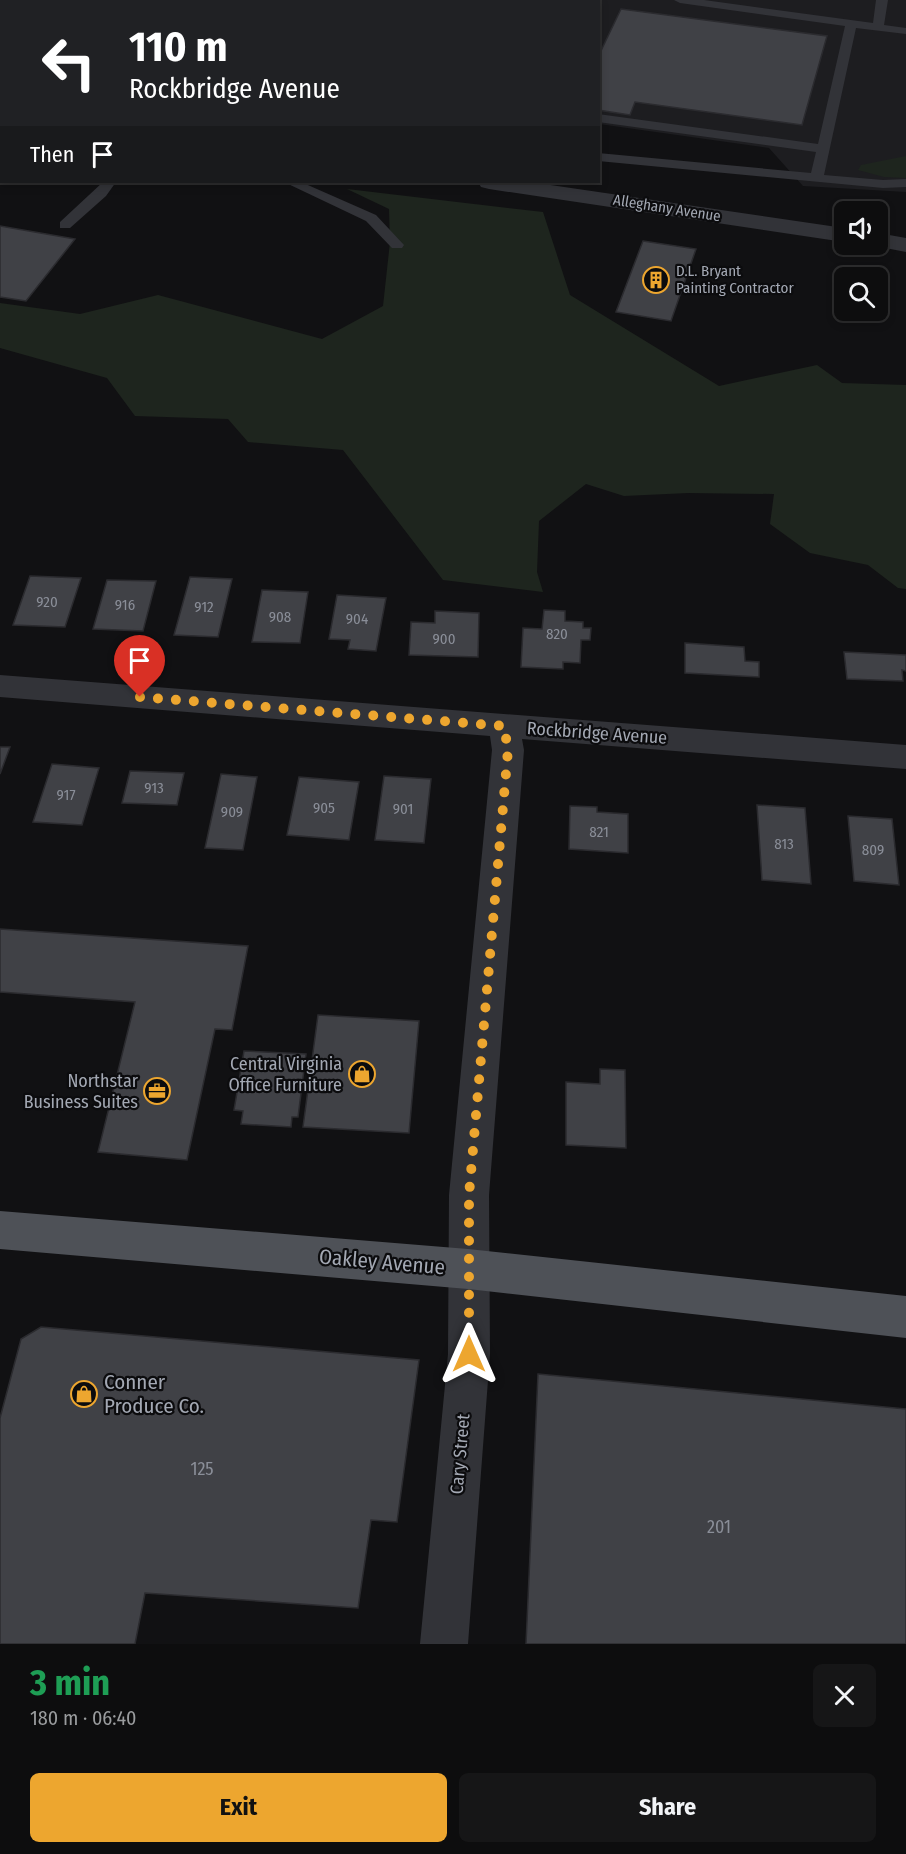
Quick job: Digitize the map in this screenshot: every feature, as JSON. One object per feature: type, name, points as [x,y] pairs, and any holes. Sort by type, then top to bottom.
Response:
[{"type":"main road","name":"Oakley Avenue","points":[[0,1230],[468,1269],[906,1317]]},
{"type":"street","name":"Alleghany Avenue","points":[[507,183],[834,233]]},
{"type":"street","points":[[888,242],[906,245]]},
{"type":"street","name":"Rockbridge Avenue","points":[[0,686],[906,757]]},
{"type":"street","name":"Cary Street","points":[[444,1644],[469,1354],[469,1195],[508,750],[504,726]]},
{"type":"lane","points":[[680,0],[906,31]]},
{"type":"lane","points":[[878,27],[882,0]]},
{"type":"lane","points":[[817,177],[851,23]]},
{"type":"lane","points":[[600,118],[823,149]]},
{"type":"lane","points":[[600,157],[883,184],[906,183]]},
{"type":"lane","points":[[65,225],[101,193],[108,183]]},
{"type":"lane","points":[[293,183],[371,218],[397,244]]},
{"type":"shaded area","points":[[600,0],[906,0],[906,192],[803,186],[769,148],[600,124]]},
{"type":"shaded area","points":[[906,156],[906,178],[884,177],[858,170],[861,165]]},
{"type":"shaded area","points":[[347,189],[543,212],[570,295],[719,386],[817,365],[842,383],[906,385],[906,589],[898,588],[868,565],[810,553],[770,524],[774,494],[688,493],[624,496],[586,484],[539,521],[537,572],[543,592],[443,580],[343,450],[248,442],[228,419],[135,416],[107,378],[0,348],[0,303],[80,314],[158,295],[322,339],[383,306],[390,242],[389,209]]},
{"type":"building","points":[[621,9],[827,36],[802,125],[635,102],[630,115],[600,110],[600,53]]},
{"type":"building","points":[[0,226],[75,239],[26,301],[0,297]]},
{"type":"building","name":"D.L. Bryant Painting Contractor","points":[[643,241],[696,249],[671,321],[616,312]]},
{"type":"building","points":[[30,576],[81,578],[65,627],[13,625]]},
{"type":"building","points":[[190,577],[232,579],[218,637],[174,635]]},
{"type":"building","points":[[107,580],[156,581],[143,631],[93,629]]},
{"type":"building","points":[[262,590],[308,592],[300,643],[252,642]]},
{"type":"building","points":[[337,595],[386,598],[376,651],[348,649],[350,640],[329,639]]},
{"type":"building","points":[[544,610],[565,611],[565,621],[583,622],[583,628],[591,628],[590,640],[581,640],[580,663],[563,662],[563,669],[521,667],[523,628],[542,629]]},
{"type":"building","points":[[435,611],[479,613],[478,657],[409,655],[411,622],[435,623]]},
{"type":"building","points":[[685,643],[744,647],[745,661],[759,662],[759,677],[685,673]]},
{"type":"building","points":[[844,652],[906,655],[906,671],[902,670],[903,681],[847,679]]},
{"type":"building","points":[[0,747],[10,747],[0,774]]},
{"type":"building","points":[[52,764],[99,768],[82,825],[33,822]]},
{"type":"building","points":[[130,771],[184,773],[177,805],[122,803]]},
{"type":"building","points":[[221,774],[257,777],[243,850],[205,848]]},
{"type":"building","points":[[384,776],[431,779],[424,843],[375,840]]},
{"type":"building","points":[[299,777],[359,782],[349,840],[287,835]]},
{"type":"building","points":[[757,805],[805,808],[811,884],[762,880]]},
{"type":"building","points":[[570,806],[597,807],[597,812],[628,814],[628,853],[569,849]]},
{"type":"building","points":[[848,816],[892,819],[899,885],[854,881]]},
{"type":"building","name":"Northstar Business Suites","points":[[0,929],[248,946],[232,1030],[215,1029],[187,1160],[98,1152],[135,1002],[0,992]]},
{"type":"building","name":"Central Virginia Office Furniture","points":[[318,1015],[419,1021],[409,1133],[303,1127]]},
{"type":"building","points":[[244,1051],[306,1054],[298,1117],[292,1117],[291,1127],[241,1124],[243,1111],[234,1110]]},
{"type":"building","points":[[600,1069],[625,1070],[626,1148],[566,1145],[566,1082],[600,1084]]},
{"type":"building","points":[[41,1327],[419,1360],[397,1522],[371,1520],[358,1608],[145,1593],[135,1644],[0,1644],[0,1418],[21,1339]]},
{"type":"building","points":[[538,1374],[906,1409],[906,1644],[526,1644]]},
{"type":"place","name":"D.L. Bryant Painting Contractor","points":[[656,280]]},
{"type":"place","name":"Central Virginia Office Furniture","points":[[362,1074]]},
{"type":"place","name":"Northstar Business Suites","points":[[157,1091]]},
{"type":"place","name":"Conner Produce Co.","points":[[84,1394]]},
{"type":"route","points":[[140,697],[504,726],[508,750],[469,1195],[469,1354]]}]
